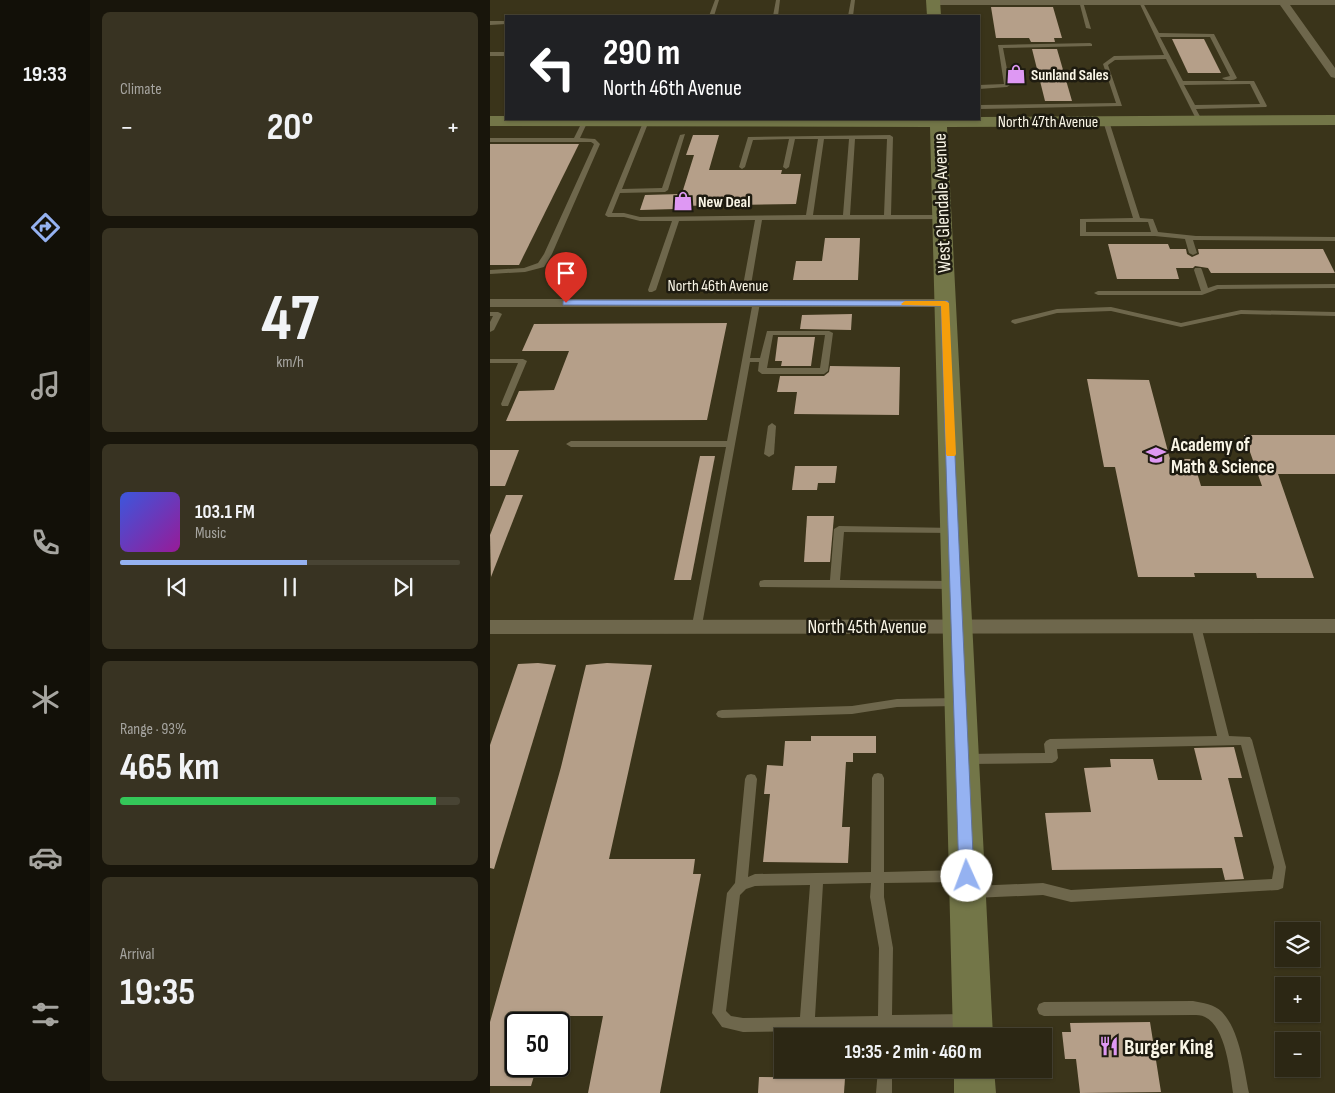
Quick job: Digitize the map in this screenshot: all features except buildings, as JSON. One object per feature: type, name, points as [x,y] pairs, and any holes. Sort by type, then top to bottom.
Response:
[{"type":"main road","name":"North 47th Avenue","points":[[490,121],[1106,121],[1196,114],[1335,120]]},
{"type":"main road","name":"West Glendale Avenue","points":[[938,120],[973,1028]]},
{"type":"main road","points":[[974,1078],[975,1093]]},
{"type":"street","points":[[933,6],[1081,1],[1211,4],[1335,2]]},
{"type":"street","points":[[1283,2],[1335,75]]},
{"type":"street","name":"North 46th Avenue","points":[[493,310],[756,303],[945,303]]},
{"type":"street","name":"North 45th Avenue","points":[[490,627],[696,625],[1335,626]]},
{"type":"lane","points":[[711,15],[717,0]]},
{"type":"lane","points":[[774,15],[778,0]]},
{"type":"lane","points":[[851,15],[853,0]]},
{"type":"lane","points":[[1081,1],[1089,28]]},
{"type":"lane","points":[[1140,1],[1168,57],[1179,80],[1196,114],[1264,106],[1252,82],[1179,80]]},
{"type":"lane","points":[[490,23],[505,23]]},
{"type":"lane","points":[[1157,35],[1212,35],[1234,78],[1179,80]]},
{"type":"lane","points":[[980,87],[1006,85],[1000,46],[1090,46]]},
{"type":"lane","points":[[490,54],[505,54]]},
{"type":"lane","points":[[980,107],[1120,105],[1106,65],[1114,58],[1168,57]]},
{"type":"lane","points":[[576,140],[586,121]]},
{"type":"lane","points":[[646,121],[609,215],[624,215],[640,220],[729,220],[759,217],[941,218]]},
{"type":"lane","points":[[1106,121],[1137,220]]},
{"type":"lane","points":[[618,191],[665,190],[683,136]]},
{"type":"lane","points":[[786,168],[792,137]]},
{"type":"lane","points":[[809,217],[822,137]]},
{"type":"lane","points":[[846,217],[852,137]]},
{"type":"lane","points":[[742,167],[750,138],[890,137],[887,217]]},
{"type":"lane","points":[[490,140],[593,140],[597,144],[548,254],[541,265],[525,270],[490,272]]},
{"type":"lane","points":[[746,291],[759,217]]},
{"type":"lane","points":[[652,290],[676,220]]},
{"type":"lane","points":[[1156,234],[1151,220],[1082,220],[1083,234],[1335,239]]},
{"type":"lane","points":[[1188,236],[1193,253]]},
{"type":"lane","points":[[1198,270],[1205,292]]},
{"type":"lane","points":[[1098,293],[1205,292],[1217,287],[1335,286]]},
{"type":"lane","points":[[696,625],[756,303]]},
{"type":"lane","points":[[1016,322],[1057,310],[1111,309],[1181,325],[1241,312],[1335,314]]},
{"type":"lane","points":[[490,330],[493,310]]},
{"type":"lane","points":[[770,333],[829,334],[824,371],[762,371],[764,360],[770,333]]},
{"type":"lane","points":[[746,360],[764,360]]},
{"type":"lane","points":[[490,361],[523,361],[505,404]]},
{"type":"lane","points":[[769,454],[772,426]]},
{"type":"lane","points":[[571,444],[731,444]]},
{"type":"lane","points":[[835,584],[839,529],[954,530]]},
{"type":"lane","points":[[764,584],[956,584]]},
{"type":"lane","points":[[1196,626],[1224,740]]},
{"type":"lane","points":[[722,714],[852,710],[897,703],[960,702]]},
{"type":"lane","points":[[854,1028],[807,1025],[743,1026],[727,1022],[719,1013],[734,893],[741,885],[755,880],[878,878],[1043,889],[1071,896],[1278,884],[1280,867],[1246,740],[1050,744],[1052,758],[963,759]]},
{"type":"lane","points":[[878,778],[878,897],[886,948],[885,1028]]},
{"type":"lane","points":[[741,885],[751,779]]},
{"type":"lane","points":[[807,1025],[817,879]]},
{"type":"lane","points":[[1044,1009],[1193,1008],[1210,1012],[1222,1024],[1233,1047],[1240,1093]]},
{"type":"lane","points":[[884,1093],[885,1078]]},
{"type":"slow traffic","points":[[905,304],[945,303],[951,454]]},
{"type":"place","name":"Sunland Sales","points":[[1016,74]]},
{"type":"place","name":"New Deal","points":[[683,201]]},
{"type":"place","name":"Academy of Math & Science","points":[[1156,455]]},
{"type":"place","name":"Burger King","points":[[1109,1046]]},
{"type":"route","points":[[566,303],[945,303],[967,876]]}]
